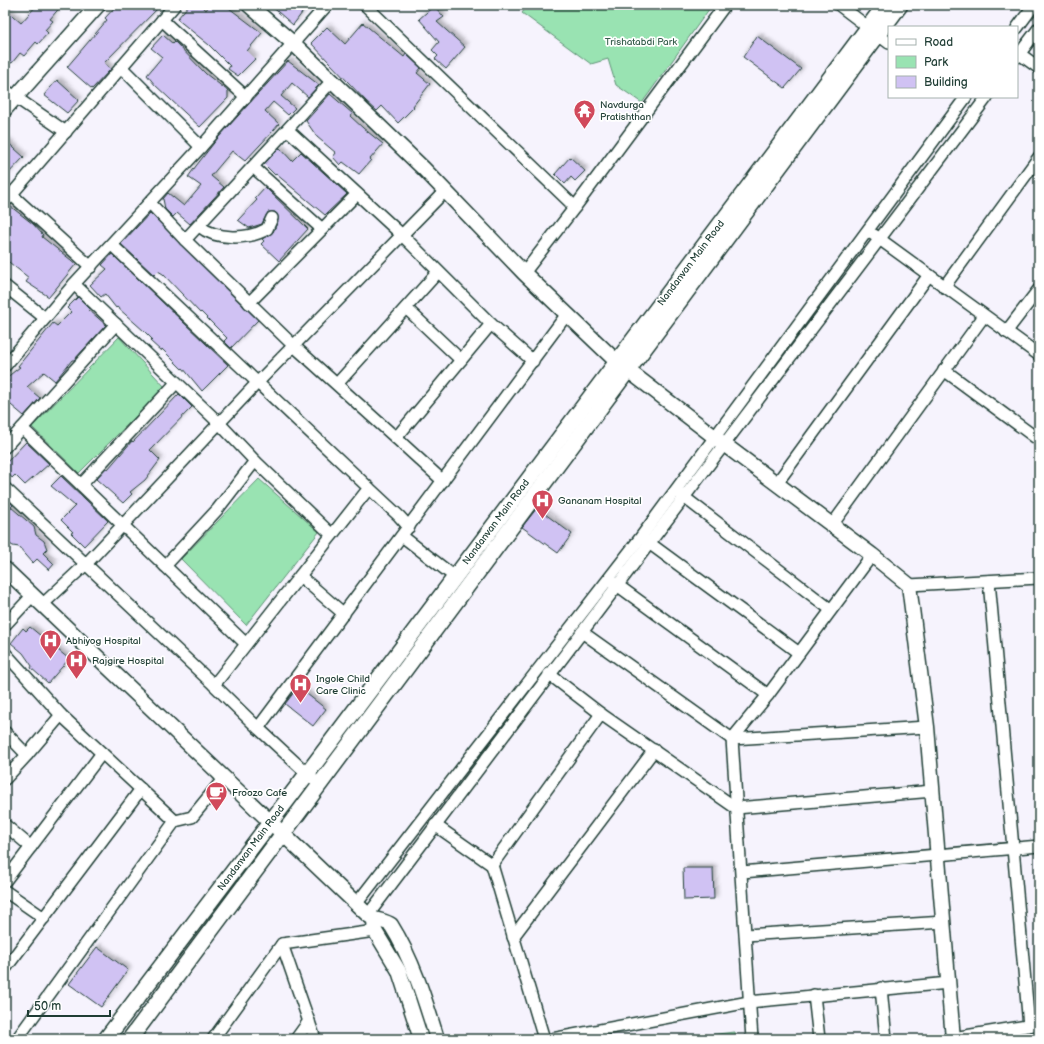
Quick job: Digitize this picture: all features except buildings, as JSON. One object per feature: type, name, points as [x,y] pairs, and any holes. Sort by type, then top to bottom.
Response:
[{"type":"main road","name":"Nandanvan Main Road","points":[[106,1039],[456,576],[622,366],[879,35],[884,5]]},
{"type":"main road","points":[[879,35],[900,5]]},
{"type":"main road","points":[[130,1039],[319,785],[622,366]]},
{"type":"street","points":[[5,110],[10,94],[98,5]]},
{"type":"street","points":[[91,266],[8,198],[175,5]]},
{"type":"street","points":[[249,5],[294,44],[331,82],[445,191],[524,273],[622,366],[872,555],[909,585],[1039,578]]},
{"type":"street","points":[[5,366],[74,284],[150,204],[294,44],[327,5]]},
{"type":"street","points":[[365,5],[575,206]]},
{"type":"street","points":[[524,273],[725,5]]},
{"type":"street","points":[[839,5],[879,35]]},
{"type":"street","points":[[1018,27],[1034,5]]},
{"type":"street","points":[[162,20],[246,97]]},
{"type":"street","points":[[1039,28],[1018,55],[1039,68]]},
{"type":"street","points":[[121,67],[201,147]]},
{"type":"street","points":[[185,240],[331,82]]},
{"type":"street","points":[[10,94],[66,132]]},
{"type":"street","points":[[357,903],[646,540],[685,498],[720,441],[868,230],[964,98]]},
{"type":"street","points":[[966,98],[979,108]]},
{"type":"street","points":[[646,540],[675,490],[720,441],[880,239],[986,98]]},
{"type":"street","points":[[288,130],[402,235],[491,324],[532,361]]},
{"type":"street","points":[[944,287],[1039,157]]},
{"type":"street","points":[[253,167],[322,229]]},
{"type":"street","points":[[5,625],[86,564],[219,422],[445,191]]},
{"type":"street","points":[[249,303],[357,194]]},
{"type":"street","points":[[150,204],[294,346],[443,481]]},
{"type":"street","points":[[199,226],[213,235],[245,236],[267,229],[272,218]]},
{"type":"street","points":[[868,230],[1039,355]]},
{"type":"street","points":[[112,245],[399,516],[405,532],[456,576]]},
{"type":"street","points":[[337,384],[438,272]]},
{"type":"street","points":[[777,483],[929,275]]},
{"type":"street","points":[[74,284],[176,383],[219,422],[255,461],[332,535]]},
{"type":"street","points":[[5,286],[45,318]]},
{"type":"street","points":[[1006,332],[1039,289]]},
{"type":"street","points":[[406,308],[461,360]]},
{"type":"street","points":[[258,728],[567,314]]},
{"type":"street","points":[[832,525],[984,316]]},
{"type":"street","points":[[5,447],[116,324]]},
{"type":"street","points":[[396,438],[491,324]]},
{"type":"street","points":[[944,370],[1039,440]]},
{"type":"street","points":[[81,485],[176,383]]},
{"type":"street","points":[[22,428],[246,644]]},
{"type":"street","points":[[165,566],[217,510],[255,461]]},
{"type":"street","points":[[5,488],[319,785]]},
{"type":"street","points":[[214,685],[369,488]]},
{"type":"street","points":[[675,490],[830,609]]},
{"type":"street","points":[[646,540],[799,653]]},
{"type":"street","points":[[752,1039],[732,739],[768,695],[830,609],[872,555]]},
{"type":"street","points":[[5,569],[357,903],[372,922],[399,971],[421,1039]]},
{"type":"street","points":[[300,576],[344,614]]},
{"type":"street","points":[[909,585],[927,727],[953,1039],[1034,1025],[1014,848],[989,581]]},
{"type":"street","points":[[372,922],[435,825],[582,632],[613,582]]},
{"type":"street","points":[[613,582],[768,695]]},
{"type":"street","points":[[582,632],[732,739],[927,727]]},
{"type":"street","points":[[5,653],[61,715],[175,821]]},
{"type":"street","points":[[549,674],[602,714],[736,808],[933,791]]},
{"type":"street","points":[[492,865],[602,714]]},
{"type":"street","points":[[5,779],[61,715]]},
{"type":"street","points":[[5,732],[27,755]]},
{"type":"street","points":[[514,938],[654,750]]},
{"type":"street","points":[[5,881],[102,753]]},
{"type":"street","points":[[17,1039],[175,821],[192,817],[224,778]]},
{"type":"street","points":[[5,969],[141,789]]},
{"type":"street","points":[[5,825],[31,847]]},
{"type":"street","points":[[435,825],[492,865],[544,1039]]},
{"type":"street","points":[[742,872],[1039,846]]},
{"type":"street","points":[[5,891],[44,918]]},
{"type":"street","points":[[213,1039],[282,944],[372,922],[388,923],[402,944],[428,1008],[437,1039]]},
{"type":"street","points":[[746,936],[944,922]]},
{"type":"street","points":[[282,944],[315,1039]]},
{"type":"street","points":[[552,1039],[749,1002],[881,988],[949,983]]},
{"type":"street","points":[[881,988],[886,1039]]},
{"type":"street","points":[[814,995],[819,1039]]},
{"type":"street","points":[[296,1039],[309,1021]]},
{"type":"green space","name":"Trishatabdi Park","points":[[528,5],[712,5],[642,103],[616,85],[608,59],[591,64],[522,13]]},
{"type":"green space","points":[[119,337],[165,387],[79,473],[32,427]]},
{"type":"green space","points":[[259,479],[319,532],[246,625],[181,559]]},
{"type":"green space","points":[[735,1032],[736,1039],[673,1039]]},
{"type":"place","name":"Navdurga Pratishthan","points":[[585,130]]},
{"type":"place","name":"Gananam Hospital","points":[[542,520]]},
{"type":"place","name":"Abhiyog Hospital","points":[[51,660]]},
{"type":"place","name":"Rajgire Hospital","points":[[76,680]]},
{"type":"place","name":"Ingole Child Care Clinic","points":[[301,704]]},
{"type":"place","name":"Froozo Cafe","points":[[217,812]]}]
